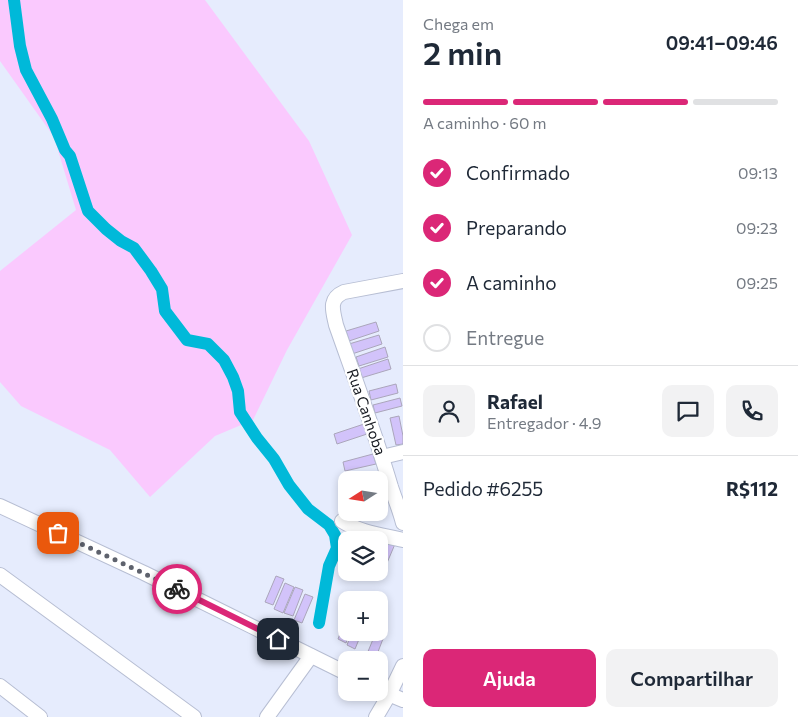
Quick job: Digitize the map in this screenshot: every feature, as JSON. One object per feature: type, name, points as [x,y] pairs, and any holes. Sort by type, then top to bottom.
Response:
[{"type":"street","name":"Rua Canhoba","points":[[403,281],[344,292],[334,300],[333,310],[336,325],[382,456],[403,523]]},
{"type":"street","points":[[382,456],[403,452]]},
{"type":"street","points":[[2,512],[144,572],[338,669]]},
{"type":"street","points":[[342,521],[362,531],[403,540]]},
{"type":"street","points":[[0,575],[194,717]]},
{"type":"street","points":[[267,717],[311,656]]},
{"type":"street","points":[[388,687],[403,666]]},
{"type":"street","points":[[0,686],[40,717]]},
{"type":"street","points":[[388,694],[403,700]]},
{"type":"street","points":[[376,717],[381,701]]},
{"type":"shaded area","points":[[0,0],[205,0],[309,141],[352,235],[287,350],[253,420],[215,436],[150,497],[110,450],[21,406],[0,382],[0,271],[76,210],[54,137],[0,61]]},
{"type":"building","points":[[376,322],[379,331],[349,341],[346,331]]},
{"type":"building","points":[[379,335],[382,344],[352,354],[349,344]]},
{"type":"building","points":[[385,347],[388,357],[359,366],[356,357]]},
{"type":"building","points":[[388,359],[391,369],[361,378],[358,369]]},
{"type":"building","points":[[396,384],[398,393],[371,400],[369,391]]},
{"type":"building","points":[[400,398],[402,406],[375,413],[373,405]]},
{"type":"building","points":[[399,416],[403,444],[396,445],[390,418]]},
{"type":"building","points":[[364,424],[367,434],[337,444],[334,434]]},
{"type":"building","points":[[373,454],[376,464],[345,471],[343,462]]},
{"type":"building","points":[[388,541],[395,544],[388,561]]},
{"type":"building","points":[[276,576],[284,579],[273,605],[265,602]]},
{"type":"building","points":[[285,583],[294,587],[283,613],[274,609]]},
{"type":"building","points":[[295,587],[303,590],[293,616],[284,613]]},
{"type":"building","points":[[305,594],[313,597],[302,623],[294,620]]},
{"type":"building","points":[[349,641],[358,641],[355,649],[347,645]]},
{"type":"building","points":[[372,641],[382,641],[378,651],[368,651]]},
{"type":"waterway","points":[[14,0],[20,46],[26,70],[52,119],[65,150],[70,156],[88,211],[106,229],[121,241],[134,248],[162,289],[165,311],[187,340],[208,344],[224,360],[238,391],[240,412],[274,459],[289,485],[308,509],[329,525],[335,535],[337,548],[329,566],[319,623]]},
{"type":"way so far","points":[[58,533],[177,589]]},
{"type":"route","points":[[177,589],[278,639]]}]
